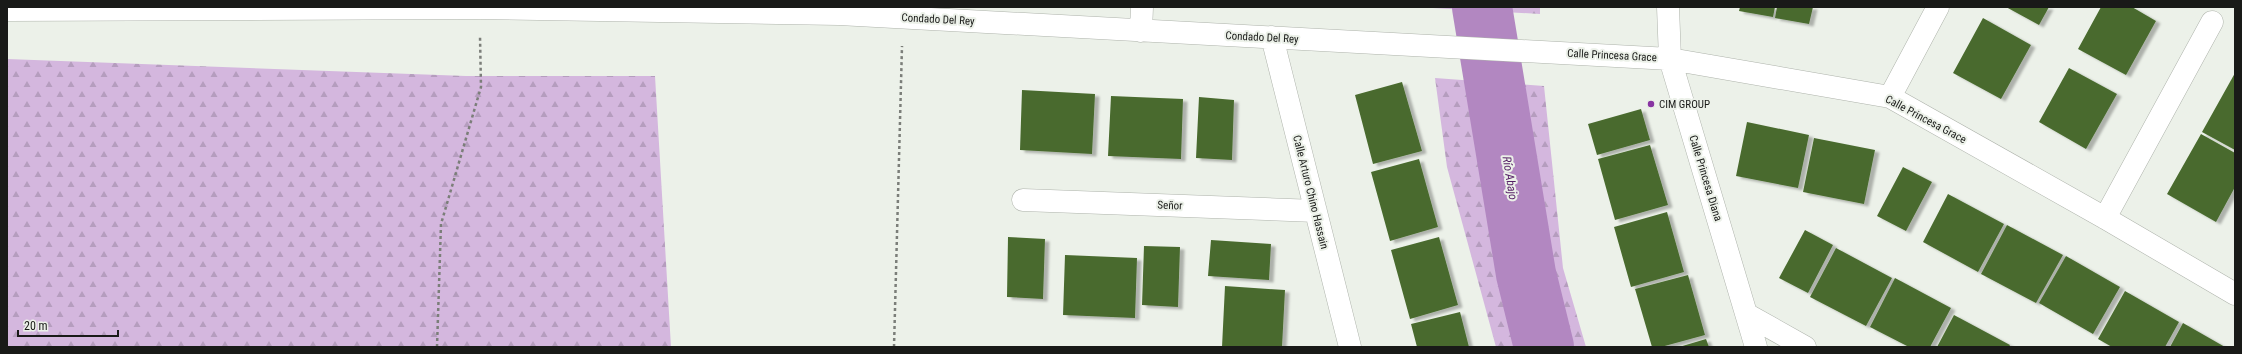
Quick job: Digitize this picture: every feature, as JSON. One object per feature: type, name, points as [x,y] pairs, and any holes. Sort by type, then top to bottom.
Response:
[{"type":"street","points":[[1141,31],[1142,7]]},
{"type":"street","name":"Calle Princesa Diana","points":[[1668,7],[1670,59],[1748,316],[1756,347]]},
{"type":"street","points":[[1890,97],[1938,7]]},
{"type":"street","name":"Condado Del Rey","points":[[7,10],[480,8],[839,14],[1557,52]]},
{"type":"street","points":[[2105,218],[2212,22]]},
{"type":"street","name":"Calle Arturo Chino Hassain","points":[[1272,37],[1350,347]]},
{"type":"street","name":"Calle Princesa Grace","points":[[1557,52],[1670,59],[1890,97],[2105,218],[2235,294]]},
{"type":"street","name":"Señor","points":[[1023,200],[1316,211]]},
{"type":"street","points":[[1748,316],[1805,347]]},
{"type":"path","points":[[437,347],[441,224],[481,87],[480,8]]},
{"type":"path","points":[[894,347],[903,17]]},
{"type":"green space","points":[[1415,7],[1540,7],[1540,14]]},
{"type":"green space","points":[[7,59],[466,76],[655,76],[671,347],[7,347]]},
{"type":"green space","points":[[1435,78],[1544,86],[1563,268],[1586,347],[1496,347],[1447,167]]},
{"type":"building","points":[[1740,7],[1775,7],[1773,17],[1739,11]]},
{"type":"building","points":[[1777,7],[1813,7],[1809,24],[1775,18]]},
{"type":"building","points":[[2006,7],[2049,7],[2039,25]]},
{"type":"building","points":[[2101,7],[2132,7],[2156,21],[2126,75],[2078,49]]},
{"type":"building","points":[[1983,18],[2031,45],[2001,99],[1953,73]]},
{"type":"building","points":[[2069,68],[2117,94],[2086,149],[2039,122]]},
{"type":"building","points":[[2235,73],[2235,150],[2202,132]]},
{"type":"building","points":[[1402,82],[1422,151],[1373,164],[1355,95]]},
{"type":"building","points":[[1022,90],[1095,94],[1092,154],[1020,150]]},
{"type":"building","points":[[1111,96],[1183,99],[1181,159],[1108,156]]},
{"type":"building","points":[[1199,97],[1234,100],[1232,160],[1196,158]]},
{"type":"building","points":[[1641,109],[1650,140],[1597,155],[1588,124]]},
{"type":"building","points":[[1747,122],[1809,135],[1798,188],[1736,176]]},
{"type":"building","points":[[2201,134],[2235,153],[2235,187],[2216,222],[2167,194]]},
{"type":"building","points":[[1814,138],[1875,150],[1864,204],[1803,192]]},
{"type":"building","points":[[1650,145],[1668,205],[1615,220],[1598,159]]},
{"type":"building","points":[[1419,159],[1438,227],[1390,241],[1371,172]]},
{"type":"building","points":[[1903,167],[1932,182],[1906,231],[1877,216]]},
{"type":"building","points":[[1948,194],[2004,224],[1978,272],[1923,242]]},
{"type":"building","points":[[1667,212],[1684,272],[1631,287],[1614,227]]},
{"type":"building","points":[[2007,225],[2063,255],[2036,303],[1981,274]]},
{"type":"building","points":[[1805,230],[1833,245],[1808,293],[1779,278]]},
{"type":"building","points":[[1008,237],[1045,239],[1043,299],[1007,297]]},
{"type":"building","points":[[1439,237],[1458,305],[1410,319],[1391,250]]},
{"type":"building","points":[[1211,240],[1271,244],[1269,280],[1208,276]]},
{"type":"building","points":[[1144,246],[1180,247],[1178,307],[1142,305]]},
{"type":"building","points":[[1836,248],[1892,278],[1866,326],[1810,297]]},
{"type":"building","points":[[1065,255],[1137,258],[1135,318],[1063,315]]},
{"type":"building","points":[[2066,256],[2120,287],[2093,334],[2039,303]]},
{"type":"building","points":[[1688,275],[1705,335],[1661,347],[1652,347],[1635,289]]},
{"type":"building","points":[[1895,278],[1951,308],[1930,347],[1909,347],[1870,327]]},
{"type":"building","points":[[1225,286],[1285,290],[1282,347],[1222,347]]},
{"type":"building","points":[[2125,291],[2179,322],[2165,347],[2112,347],[2098,339]]},
{"type":"building","points":[[1460,312],[1469,347],[1417,347],[1411,324]]},
{"type":"building","points":[[1954,315],[2010,345],[2009,347],[1937,347]]},
{"type":"building","points":[[2183,323],[2225,347],[2170,347]]},
{"type":"building","points":[[1706,339],[1709,347],[1679,347]]},
{"type":"waterway","name":"Río Abajo","points":[[1482,7],[1526,274],[1544,347]]},
{"type":"place","name":"CIM GROUP","points":[[1651,104]]}]
